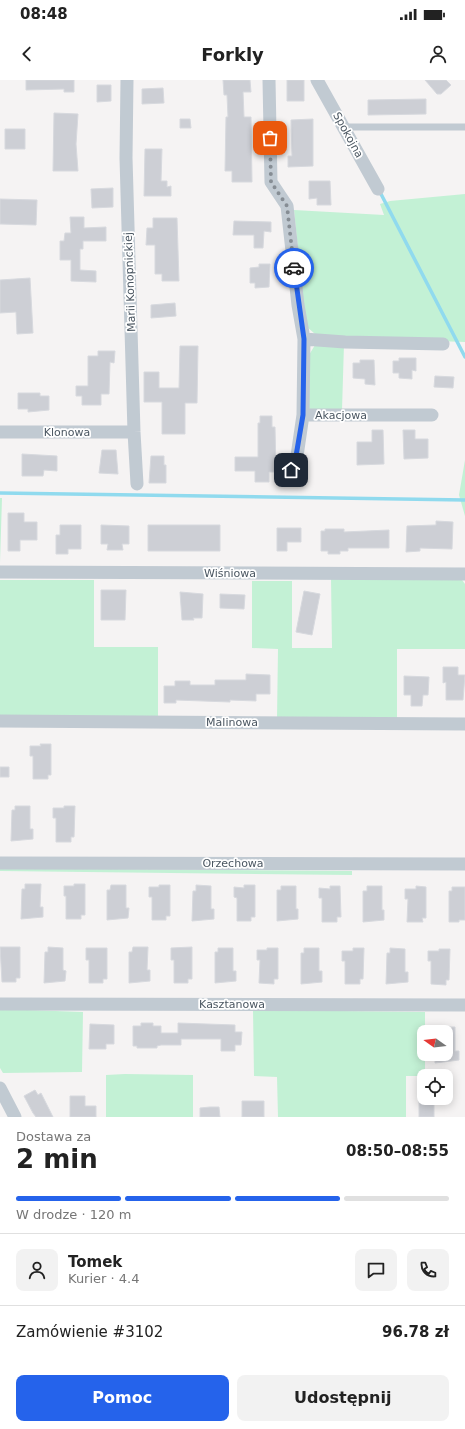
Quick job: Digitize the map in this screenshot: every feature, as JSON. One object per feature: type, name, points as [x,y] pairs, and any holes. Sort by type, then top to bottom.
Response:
[{"type":"street","name":"Marii Konopnickiej","points":[[127,80],[126,158],[134,432],[137,484]]},
{"type":"street","name":"Akacjowa","points":[[269,80],[271,182],[287,206],[298,305],[304,339],[303,415],[432,415]]},
{"type":"street","name":"Spokojna","points":[[318,80],[378,189]]},
{"type":"street","points":[[304,339],[345,342],[443,344]]},
{"type":"street","points":[[291,470],[296,456],[303,415]]},
{"type":"street","name":"Klonowa","points":[[0,432],[134,432]]},
{"type":"street","name":"Wiśniowa","points":[[0,572],[462,574]]},
{"type":"street","name":"Malinowa","points":[[0,720],[465,724]]},
{"type":"street","name":"Orzechowa","points":[[0,863],[465,864]]},
{"type":"street","name":"Kasztanowa","points":[[0,1004],[465,1005]]},
{"type":"street","points":[[0,1088],[15,1117]]},
{"type":"lane","points":[[344,127],[465,128]]},
{"type":"green space","points":[[465,194],[465,342],[344,338],[315,334],[306,326],[294,210],[384,215],[380,204],[390,201]]},
{"type":"green space","points":[[344,344],[342,410],[309,410],[309,355],[315,345]]},
{"type":"green space","points":[[465,460],[465,516],[459,495]]},
{"type":"green space","points":[[0,498],[2,498],[0,563]]},
{"type":"green space","points":[[331,578],[462,580],[465,584],[465,649],[397,649],[397,719],[277,719],[278,649],[252,648],[252,581],[292,581],[292,648],[332,648]]},
{"type":"green space","points":[[0,580],[94,580],[94,647],[158,647],[158,717],[0,715]]},
{"type":"green space","points":[[0,868],[352,871],[352,875],[0,871]]},
{"type":"green space","points":[[0,1009],[83,1012],[82,1072],[3,1073],[0,1068]]},
{"type":"green space","points":[[253,1010],[425,1012],[425,1025],[417,1025],[417,1061],[425,1061],[425,1069],[417,1069],[417,1076],[406,1076],[406,1117],[278,1117],[277,1077],[254,1076]]},
{"type":"green space","points":[[106,1075],[193,1075],[193,1117],[106,1117]]},
{"type":"building","points":[[26,80],[74,80],[74,92],[64,92],[64,89],[26,90]]},
{"type":"building","points":[[223,80],[250,80],[251,92],[243,92],[244,117],[251,117],[252,182],[232,182],[232,171],[225,171],[226,117],[228,117],[227,95],[224,95]]},
{"type":"building","points":[[287,80],[304,80],[304,101],[287,101]]},
{"type":"building","points":[[425,80],[446,80],[451,85],[441,94],[437,94]]},
{"type":"building","points":[[97,85],[111,85],[111,101],[97,102]]},
{"type":"building","points":[[163,88],[164,103],[142,104],[142,89]]},
{"type":"building","points":[[426,99],[426,114],[368,115],[368,100]]},
{"type":"building","points":[[54,113],[78,114],[76,144],[78,171],[53,171]]},
{"type":"building","points":[[180,119],[190,119],[191,128],[180,128]]},
{"type":"building","points":[[313,119],[313,166],[288,167],[288,156],[292,156],[291,120]]},
{"type":"building","points":[[5,129],[25,129],[25,149],[5,149]]},
{"type":"building","points":[[145,149],[162,149],[161,181],[167,181],[167,187],[171,186],[171,196],[144,196]]},
{"type":"building","points":[[309,181],[330,181],[331,205],[317,205],[317,198],[309,199]]},
{"type":"building","points":[[113,188],[113,207],[92,208],[91,189]]},
{"type":"building","points":[[0,199],[37,200],[36,225],[0,224]]},
{"type":"building","points":[[70,217],[84,217],[84,228],[106,227],[106,241],[83,241],[83,249],[80,249],[80,270],[96,271],[96,282],[71,281],[71,260],[60,260],[60,241],[64,241],[65,233],[71,233]]},
{"type":"building","points":[[153,218],[177,218],[179,281],[162,281],[162,274],[155,274],[155,245],[146,245],[147,228],[153,228]]},
{"type":"building","points":[[234,221],[271,222],[271,232],[264,231],[263,248],[254,248],[254,235],[233,235]]},
{"type":"building","points":[[259,264],[270,264],[269,287],[255,288],[255,283],[250,283],[250,268],[259,267]]},
{"type":"building","points":[[30,278],[33,333],[17,334],[16,312],[0,313],[0,280]]},
{"type":"building","points":[[175,303],[176,316],[151,318],[151,305]]},
{"type":"building","points":[[180,346],[198,346],[197,403],[185,403],[185,434],[162,434],[162,402],[144,402],[144,372],[159,372],[159,388],[179,388]]},
{"type":"building","points":[[98,351],[115,351],[114,363],[110,362],[109,394],[101,394],[101,405],[82,405],[82,396],[76,396],[76,386],[88,386],[88,356],[98,356]]},
{"type":"building","points":[[399,358],[416,358],[416,371],[412,370],[412,379],[399,378],[399,373],[393,373],[393,361],[399,361]]},
{"type":"building","points":[[360,360],[374,360],[375,385],[365,384],[365,379],[353,378],[353,363],[360,363]]},
{"type":"building","points":[[435,376],[454,377],[453,388],[434,387]]},
{"type":"building","points":[[18,393],[40,393],[40,396],[49,396],[49,410],[28,412],[28,409],[18,409]]},
{"type":"building","points":[[260,416],[272,416],[272,427],[275,427],[276,472],[269,472],[269,482],[255,482],[255,471],[235,471],[235,457],[258,457],[258,423],[260,423]]},
{"type":"building","points":[[372,430],[383,430],[384,464],[357,465],[357,442],[372,442]]},
{"type":"building","points":[[403,430],[415,430],[415,439],[428,439],[428,458],[404,459]]},
{"type":"building","points":[[102,450],[116,450],[118,474],[99,473]]},
{"type":"building","points":[[22,454],[57,456],[57,471],[44,470],[43,476],[22,476]]},
{"type":"building","points":[[151,456],[164,456],[164,465],[166,465],[166,483],[149,483]]},
{"type":"building","points":[[8,513],[24,513],[24,522],[37,522],[37,540],[20,540],[20,551],[8,551]]},
{"type":"building","points":[[436,521],[453,522],[452,549],[420,548],[420,551],[406,552],[407,526],[436,525]]},
{"type":"building","points":[[60,525],[81,525],[81,549],[68,549],[68,554],[56,554],[56,535],[60,535]]},
{"type":"building","points":[[101,525],[129,526],[129,544],[122,544],[123,550],[107,550],[108,544],[101,544]]},
{"type":"building","points":[[148,525],[220,525],[220,551],[148,551]]},
{"type":"building","points":[[277,528],[301,528],[301,542],[287,542],[287,551],[277,551]]},
{"type":"building","points":[[325,529],[344,529],[344,532],[389,530],[389,548],[348,548],[348,551],[340,551],[340,554],[328,554],[328,551],[321,551],[321,531],[325,531]]},
{"type":"building","points":[[101,590],[126,590],[125,620],[101,620]]},
{"type":"building","points":[[304,591],[320,594],[312,635],[296,632]]},
{"type":"building","points":[[180,592],[203,594],[202,618],[182,620]]},
{"type":"building","points":[[220,594],[245,595],[244,609],[220,608]]},
{"type":"building","points":[[443,667],[458,667],[458,675],[465,675],[463,700],[446,700],[446,682],[443,683]]},
{"type":"building","points":[[246,674],[270,675],[270,694],[256,694],[256,701],[230,700],[230,702],[176,700],[176,703],[164,703],[164,686],[175,686],[175,681],[190,681],[190,685],[215,685],[215,680],[246,680]]},
{"type":"building","points":[[404,676],[429,677],[428,695],[423,695],[422,706],[411,706],[411,695],[404,695]]},
{"type":"building","points":[[40,744],[51,744],[51,775],[48,775],[48,779],[33,779],[33,756],[30,756],[30,746],[41,746]]},
{"type":"building","points":[[0,767],[9,767],[9,777],[0,777]]},
{"type":"building","points":[[15,806],[30,806],[30,829],[33,829],[33,839],[11,841],[12,810],[15,810]]},
{"type":"building","points":[[64,806],[75,806],[74,837],[71,837],[71,842],[56,842],[56,818],[53,818],[53,808],[64,808]]},
{"type":"building","points":[[25,884],[41,884],[40,907],[43,907],[43,917],[21,919],[22,889],[25,889]]},
{"type":"building","points":[[74,884],[85,884],[85,915],[81,915],[81,919],[66,919],[66,896],[64,896],[64,886],[74,886]]},
{"type":"building","points":[[111,885],[126,885],[126,908],[129,908],[128,918],[107,920],[107,890],[110,890]]},
{"type":"building","points":[[159,885],[170,885],[170,916],[166,916],[166,920],[152,920],[152,897],[149,897],[149,887],[159,887]]},
{"type":"building","points":[[196,885],[211,886],[211,909],[214,909],[214,919],[192,921],[193,891],[196,891]]},
{"type":"building","points":[[244,885],[255,885],[255,917],[251,917],[251,921],[237,921],[237,898],[234,897],[234,887],[244,888]]},
{"type":"building","points":[[281,886],[296,886],[296,909],[298,909],[298,919],[277,921],[277,890],[281,890]]},
{"type":"building","points":[[330,886],[340,886],[341,917],[337,917],[337,922],[322,922],[322,898],[319,898],[319,888],[330,889]]},
{"type":"building","points":[[367,886],[382,886],[382,910],[384,910],[384,920],[363,922],[363,891],[367,891]]},
{"type":"building","points":[[416,886],[426,887],[426,918],[422,918],[423,922],[407,922],[408,899],[405,899],[405,889],[416,889]]},
{"type":"building","points":[[452,887],[465,887],[465,920],[459,920],[459,922],[449,922],[449,891],[452,891]]},
{"type":"building","points":[[0,947],[20,947],[20,978],[16,978],[16,982],[2,982]]},
{"type":"building","points":[[48,947],[63,948],[63,970],[66,971],[65,981],[44,983],[45,952],[48,952]]},
{"type":"building","points":[[133,947],[148,947],[147,970],[150,970],[150,981],[129,983],[129,952],[132,952]]},
{"type":"building","points":[[192,947],[192,979],[188,979],[188,983],[174,983],[174,960],[171,960],[171,948]]},
{"type":"building","points":[[86,948],[107,948],[107,979],[103,979],[103,983],[89,983],[89,960],[86,960]]},
{"type":"building","points":[[218,948],[233,948],[233,971],[236,971],[236,981],[215,983],[215,952],[218,952]]},
{"type":"building","points":[[267,948],[278,948],[278,979],[274,979],[274,984],[259,983],[260,960],[257,960],[257,950],[267,950]]},
{"type":"building","points":[[304,948],[319,948],[319,971],[322,971],[322,982],[301,984],[301,953],[304,953]]},
{"type":"building","points":[[353,948],[364,948],[363,979],[360,979],[360,984],[345,984],[345,961],[342,961],[342,951],[353,951]]},
{"type":"building","points":[[390,948],[405,949],[405,972],[408,972],[408,982],[386,984],[387,953],[390,953]]},
{"type":"building","points":[[439,949],[450,949],[449,980],[446,980],[446,985],[431,984],[431,961],[428,961],[428,951],[439,951]]},
{"type":"building","points":[[141,1023],[153,1023],[153,1026],[161,1026],[161,1033],[178,1033],[178,1023],[235,1025],[235,1032],[242,1032],[241,1045],[235,1045],[235,1051],[221,1051],[221,1039],[181,1039],[181,1045],[161,1045],[157,1046],[157,1048],[137,1048],[137,1046],[133,1046],[133,1026],[141,1026]]},
{"type":"building","points":[[90,1024],[114,1025],[114,1044],[106,1044],[106,1049],[89,1049]]},
{"type":"building","points":[[453,1027],[455,1027],[455,1051],[459,1051],[459,1060],[453,1061]]},
{"type":"building","points":[[435,1061],[451,1061],[435,1063]]},
{"type":"building","points":[[35,1090],[38,1095],[41,1093],[53,1117],[36,1117],[33,1113],[24,1096]]},
{"type":"building","points":[[70,1096],[85,1096],[85,1106],[96,1106],[96,1117],[70,1117]]},
{"type":"building","points":[[242,1101],[264,1101],[264,1117],[242,1117]]},
{"type":"building","points":[[419,1105],[434,1105],[434,1117],[419,1117]]},
{"type":"building","points":[[219,1107],[220,1117],[200,1117],[200,1108]]},
{"type":"waterway","points":[[381,194],[465,357]]},
{"type":"waterway","points":[[0,493],[465,500]]},
{"type":"way so far","points":[[270,138],[271,182],[281,194],[287,206],[294,268]]},
{"type":"route","points":[[291,470],[296,456],[303,415],[304,339],[294,268]]}]
